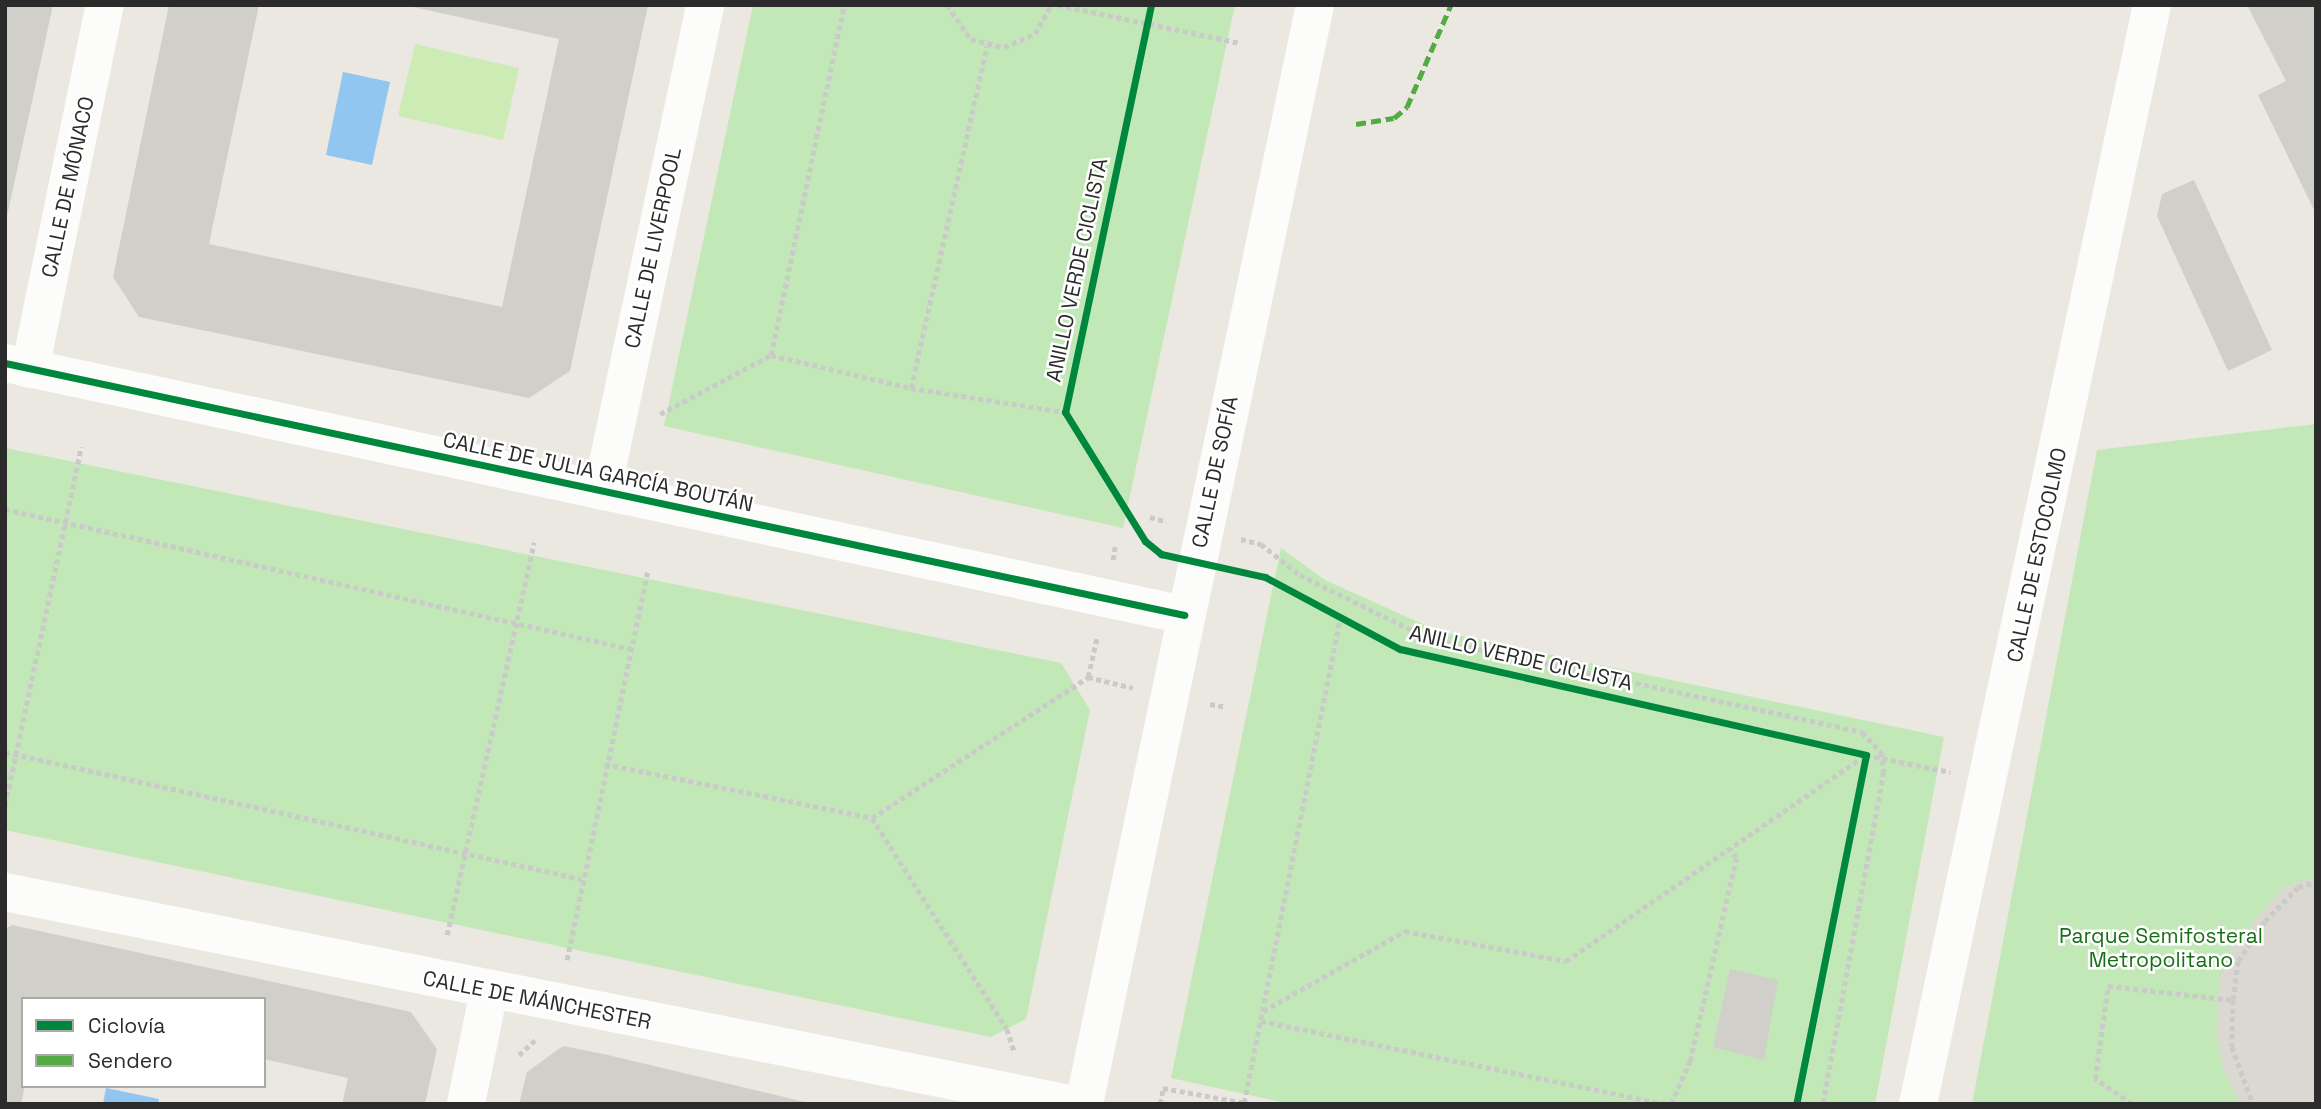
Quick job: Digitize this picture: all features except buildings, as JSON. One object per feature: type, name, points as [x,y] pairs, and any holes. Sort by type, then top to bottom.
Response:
[{"type":"street","name":"CALLE DE MÓNACO","points":[[18,366],[105,5]]},
{"type":"street","name":"CALLE DE LIVERPOOL","points":[[602,491],[705,5]]},
{"type":"street","name":"CALLE DE SOFÍA","points":[[1084,1104],[1184,615],[1315,5]]},
{"type":"street","name":"CALLE DE ESTOCOLMO","points":[[1918,1104],[2152,5]]},
{"type":"street","name":"CALLE DE JULIA GARCÍA BOUTÁN","points":[[18,366],[1184,615]]},
{"type":"street","name":"CALLE DE MÁNCHESTER","points":[[5,892],[489,991],[1070,1104]]},
{"type":"street","points":[[466,1104],[489,991]]},
{"type":"path","points":[[771,355],[844,5]]},
{"type":"path","points":[[947,5],[958,29],[987,46],[1004,47],[1035,34],[1051,5]]},
{"type":"path","points":[[1058,5],[1146,26],[1240,43]]},
{"type":"path","points":[[1143,40],[1148,16]]},
{"type":"path","points":[[911,388],[987,46]]},
{"type":"path","points":[[650,419],[771,355],[911,388],[1065,411]]},
{"type":"path","points":[[5,805],[81,447]]},
{"type":"path","points":[[5,509],[631,649]]},
{"type":"path","points":[[447,935],[534,543]]},
{"type":"path","points":[[1261,544],[1300,575],[1428,638],[1862,732],[1881,758],[1823,1104]]},
{"type":"path","points":[[567,960],[581,879],[649,570]]},
{"type":"path","points":[[1329,610],[1352,622]]},
{"type":"path","points":[[1160,1104],[1163,1088],[1246,1103],[1340,616]]},
{"type":"path","points":[[606,764],[872,818],[1088,677],[1227,707]]},
{"type":"path","points":[[5,752],[581,879]]},
{"type":"path","points":[[1853,752],[1952,773]]},
{"type":"path","points":[[1864,769],[1866,755]]},
{"type":"path","points":[[1263,1011],[1405,931],[1566,961],[1866,755]]},
{"type":"path","points":[[872,818],[1016,1046]]},
{"type":"path","points":[[1671,1104],[1690,1061],[1736,858],[1730,849]]},
{"type":"path","points":[[2253,1104],[2232,1047],[2233,1000],[2238,961],[2265,921],[2298,887],[2316,882]]},
{"type":"path","points":[[2132,1104],[2095,1079],[2108,986],[2233,1000]]},
{"type":"path","points":[[1261,1021],[1665,1104]]},
{"type":"green space","points":[[753,5],[1235,5],[1123,528],[664,426]]},
{"type":"green space","points":[[415,44],[519,68],[503,140],[398,116]]},
{"type":"green space","name":"Parque Semifosteral Metropolitano","points":[[2316,424],[2316,1104],[1972,1104],[2097,450]]},
{"type":"green space","points":[[5,448],[1061,663],[1090,710],[1026,1019],[991,1037],[5,830]]},
{"type":"green space","points":[[1281,548],[1325,580],[1438,631],[1944,737],[1875,1104],[1291,1104],[1171,1078]]},
{"type":"shaded area","points":[[2316,878],[2316,1104],[2240,1104],[2223,1067],[2216,1029],[2220,978],[2231,948],[2284,886]]},
{"type":"water","points":[[343,72],[390,82],[372,165],[326,155]]},
{"type":"water","points":[[106,1088],[159,1099],[158,1104],[103,1104]]},
{"type":"marked path","points":[[1356,124],[1394,118],[1407,107],[1451,5]]},
{"type":"cycle path","name":"ANILLO VERDE CICLISTA","points":[[1151,5],[1065,412],[1145,541],[1161,554],[1265,577],[1400,649],[1866,755],[1796,1104]]},
{"type":"cycle path","points":[[5,363],[1184,615]]}]
